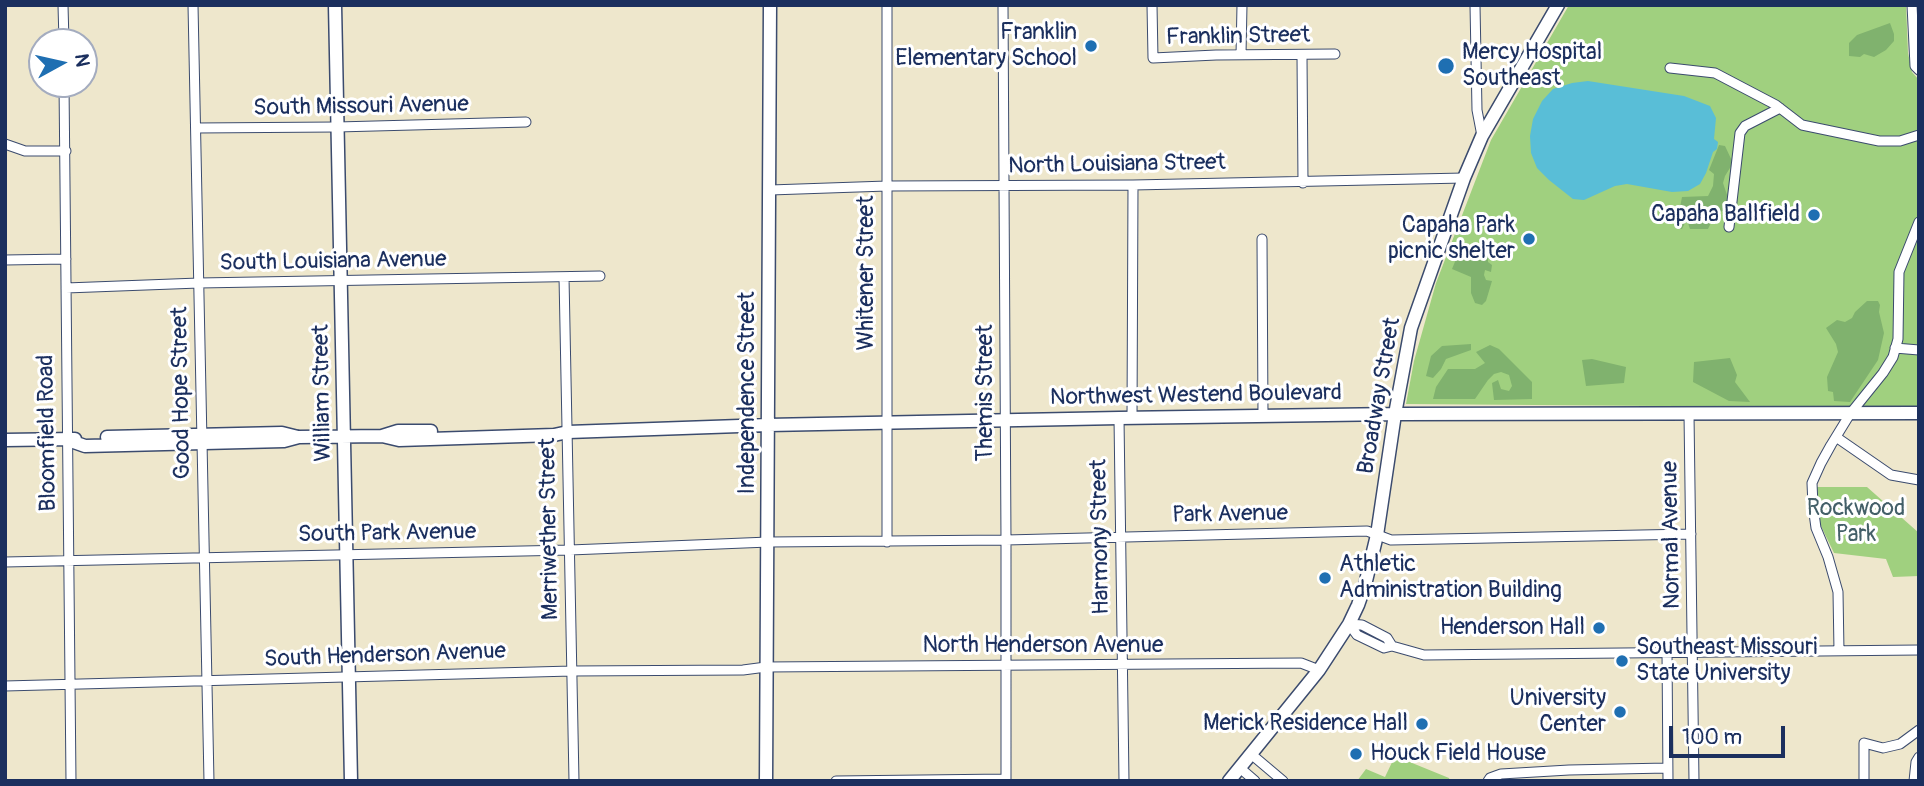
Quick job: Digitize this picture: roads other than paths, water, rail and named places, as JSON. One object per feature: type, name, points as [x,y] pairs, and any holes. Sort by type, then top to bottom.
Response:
[{"type":"street","points":[[63,5],[64,28]]},
{"type":"street","name":"Good Hope Street","points":[[193,5],[209,781]]},
{"type":"street","name":"William Street","points":[[335,5],[351,781]]},
{"type":"street","name":"Independence Street","points":[[766,781],[770,5]]},
{"type":"street","name":"Whitener Street","points":[[887,5],[887,542]]},
{"type":"street","name":"Themis Street","points":[[1003,5],[1006,780]]},
{"type":"street","name":"Franklin Street","points":[[1152,5],[1153,58],[1335,54]]},
{"type":"street","points":[[1241,55],[1242,5]]},
{"type":"street","points":[[1475,5],[1477,110],[1482,136]]},
{"type":"street","name":"Broadway Street","points":[[1229,781],[1319,670],[1358,605],[1377,535],[1411,328],[1464,178],[1482,136],[1558,5]]},
{"type":"street","points":[[1912,5],[1915,66],[1919,70]]},
{"type":"street","points":[[1302,56],[1303,183]]},
{"type":"street","points":[[1670,68],[1715,73],[1780,108],[1802,125],[1879,141],[1900,141],[1919,135]]},
{"type":"street","name":"Bloomfield Road","points":[[64,98],[71,781]]},
{"type":"street","points":[[1729,227],[1740,133],[1745,126],[1780,108]]},
{"type":"street","name":"South Missouri Avenue","points":[[196,128],[526,122]]},
{"type":"street","points":[[5,144],[24,152],[65,151]]},
{"type":"street","name":"North Louisiana Street","points":[[770,190],[887,186],[1303,183],[1464,178]]},
{"type":"street","name":"Harmony Street","points":[[1124,781],[1120,537],[1133,185]]},
{"type":"street","points":[[1839,650],[1838,592],[1816,528],[1812,483],[1850,414],[1893,357],[1898,339],[1899,272],[1919,222]]},
{"type":"street","points":[[1262,239],[1263,416]]},
{"type":"street","points":[[5,260],[66,259]]},
{"type":"street","name":"South Louisiana Avenue","points":[[66,288],[600,276]]},
{"type":"street","name":"Merriwether Street","points":[[564,277],[574,781]]},
{"type":"street","points":[[1895,348],[1919,350]]},
{"type":"street","name":"Northwest Westend Boulevard","points":[[5,440],[68,440],[85,446],[202,438],[284,441],[299,438],[382,436],[398,431],[554,428],[568,432],[886,422],[1395,414],[1919,413]]},
{"type":"street","name":"Normal Avenue","points":[[1689,414],[1695,781]]},
{"type":"street","points":[[1836,437],[1891,475],[1919,480]]},
{"type":"street","name":"Park Avenue","points":[[769,542],[1006,540],[1367,531],[1391,540],[1691,534]]},
{"type":"street","name":"South Park Avenue","points":[[5,562],[570,550],[769,542]]},
{"type":"street","points":[[1349,624],[1362,625],[1387,638],[1392,646],[1424,655],[1919,649]]},
{"type":"street","points":[[1667,652],[1668,781]]},
{"type":"street","name":"North Henderson Avenue","points":[[766,667],[1301,663],[1319,670]]},
{"type":"street","name":"South Henderson Avenue","points":[[5,685],[572,671],[743,670],[766,667]]},
{"type":"street","points":[[1864,781],[1864,743],[1883,748],[1900,744],[1919,730]]},
{"type":"street","points":[[1251,754],[1283,781]]},
{"type":"street","points":[[1914,781],[1919,757]]},
{"type":"street","points":[[1240,768],[1255,781]]},
{"type":"street","points":[[1488,781],[1500,774],[1667,768]]},
{"type":"street","points":[[836,781],[1006,780]]},
{"type":"water","points":[[1588,81],[1684,96],[1710,106],[1716,118],[1714,139],[1718,142],[1700,184],[1688,191],[1672,192],[1627,184],[1615,186],[1584,200],[1573,199],[1549,180],[1537,168],[1531,153],[1533,119],[1542,101],[1553,89]]},
{"type":"place","name":"Franklin Elementary School","points":[[1091,46]]},
{"type":"place","name":"Mercy Hospital Southeast","points":[[1446,66]]},
{"type":"place","name":"Capaha Ballfield","points":[[1814,215]]},
{"type":"place","name":"Capaha Park picnic shelter","points":[[1529,239]]},
{"type":"place","name":"Athletic Administration Building","points":[[1325,578]]},
{"type":"place","name":"Henderson Hall","points":[[1599,628]]},
{"type":"place","name":"Southeast Missouri State University","points":[[1622,661]]},
{"type":"place","name":"University Center","points":[[1620,712]]},
{"type":"place","name":"Merick Residence Hall","points":[[1422,724]]},
{"type":"place","name":"Houck Field House","points":[[1356,754]]},
{"type":"park label","name":"Rockwood Park","points":[[1856,522]]}]
